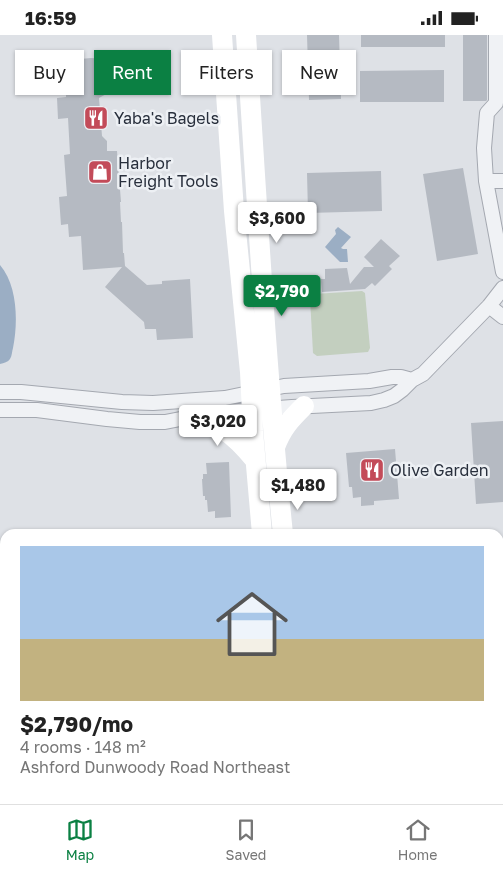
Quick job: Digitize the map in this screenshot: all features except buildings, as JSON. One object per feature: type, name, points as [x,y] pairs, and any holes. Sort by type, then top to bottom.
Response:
[{"type":"main road","points":[[222,35],[234,211],[250,372],[261,400],[274,447],[282,529]]},
{"type":"main road","points":[[246,35],[261,274],[261,400],[255,460],[262,529]]},
{"type":"main road","points":[[274,447],[287,424],[304,406]]},
{"type":"main road","points":[[195,416],[229,434],[255,460]]},
{"type":"street","points":[[496,35],[496,103],[486,113],[484,148],[486,181],[503,271]]},
{"type":"street","points":[[486,181],[503,181]]},
{"type":"street","points":[[0,392],[21,392],[122,402],[153,403],[225,398],[261,400],[304,406],[371,403],[394,396],[412,380],[423,374],[489,306],[503,288]]},
{"type":"street","points":[[489,306],[503,317]]},
{"type":"street","points":[[0,410],[36,410],[140,422],[165,422],[211,413],[261,400],[284,386],[369,381],[392,377],[412,380]]},
{"type":"green space","points":[[362,291],[365,293],[370,348],[368,352],[317,356],[313,353],[310,298],[314,294]]},
{"type":"water","points":[[338,227],[351,237],[341,248],[347,249],[348,262],[340,262],[325,247],[336,234],[335,230]]},
{"type":"water","points":[[0,265],[6,274],[13,294],[16,327],[10,359],[0,364]]},
{"type":"place","name":"Yaba's Bagels","points":[[96,118]]},
{"type":"place","name":"Harbor Freight Tools","points":[[100,172]]},
{"type":"place","name":"Olive Garden","points":[[372,470]]}]
